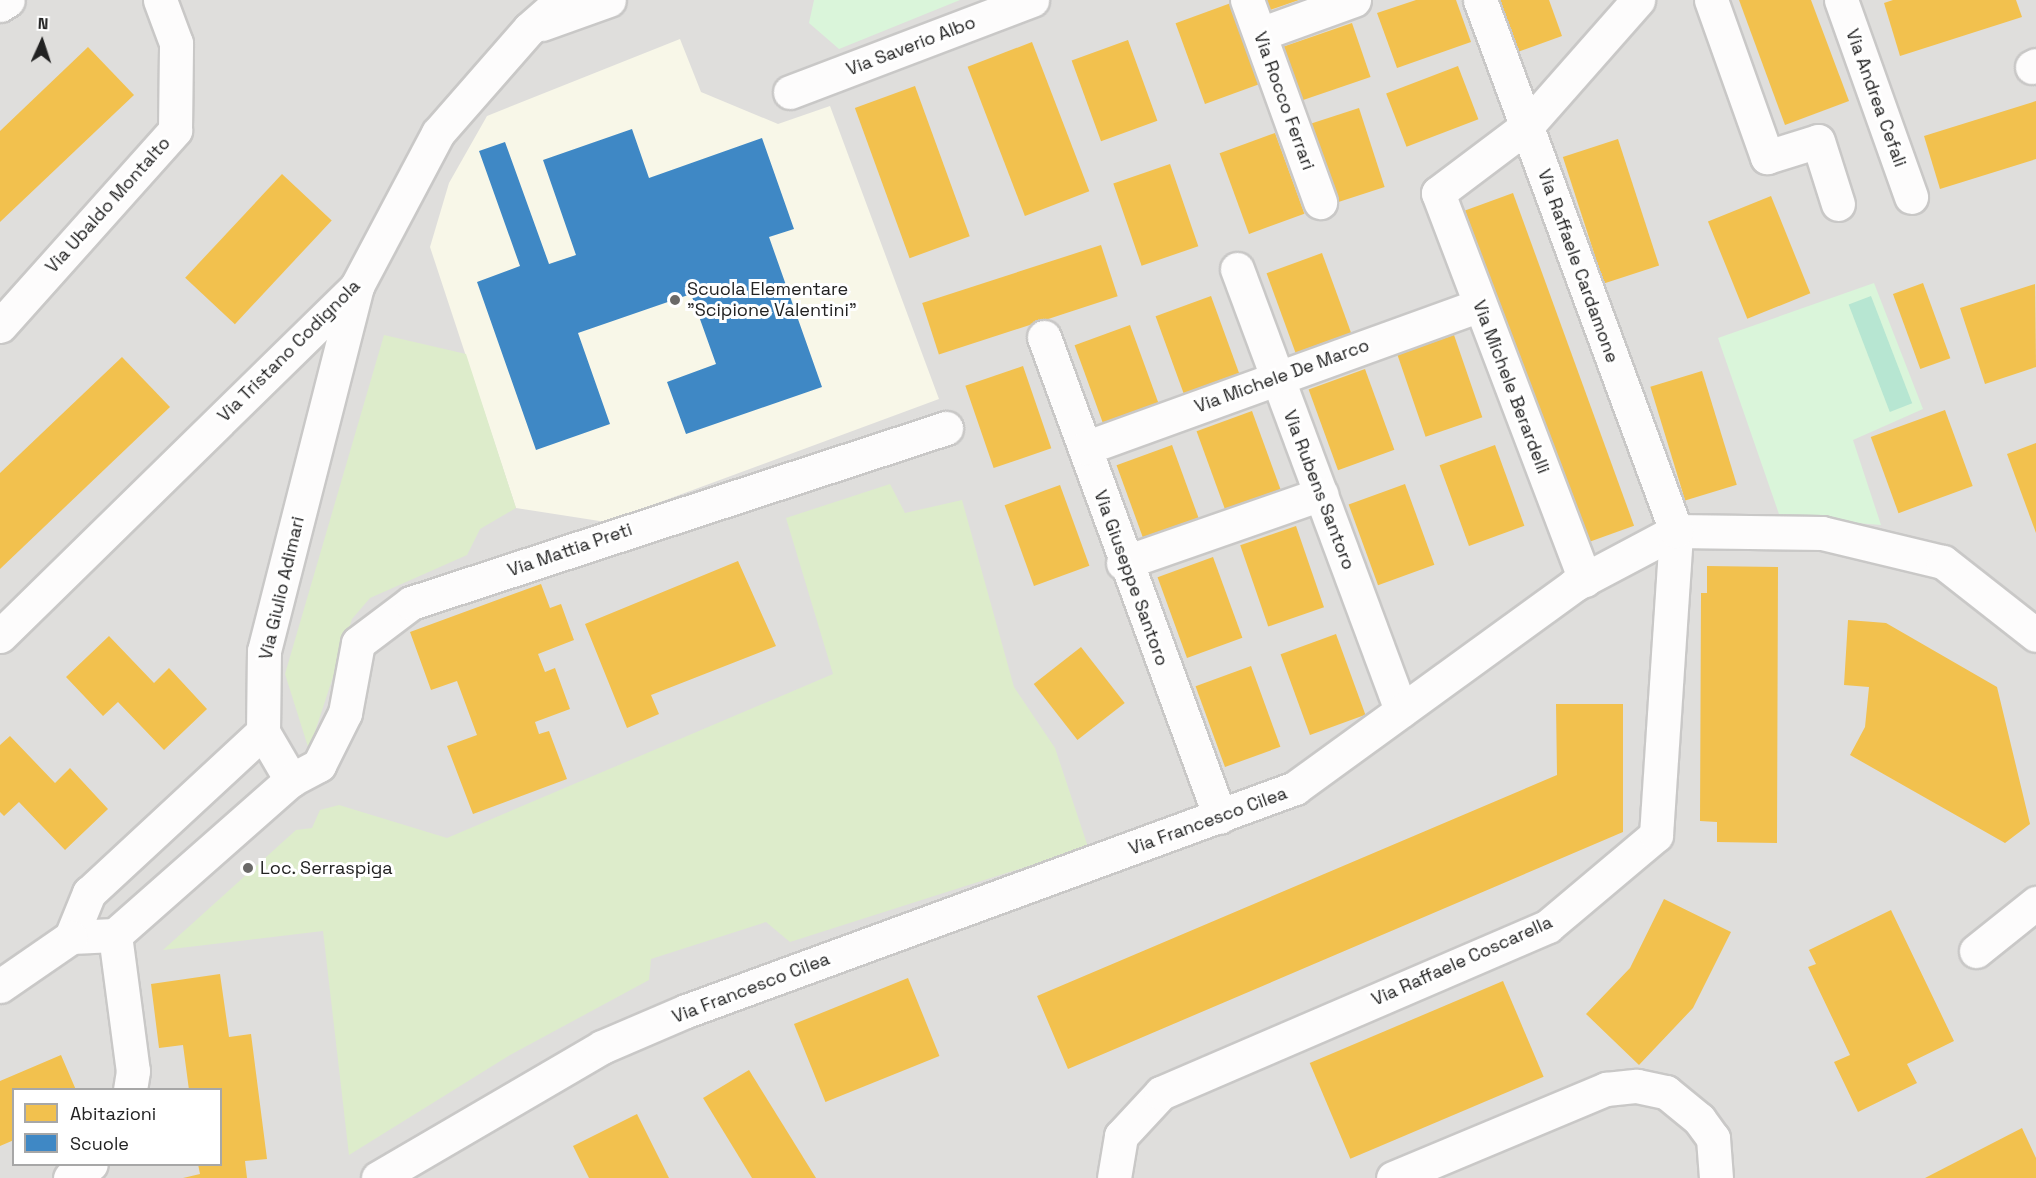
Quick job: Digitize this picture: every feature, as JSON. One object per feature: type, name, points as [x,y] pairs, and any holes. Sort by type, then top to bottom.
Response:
[{"type":"street","points":[[0,5],[9,0]]},
{"type":"street","name":"Via Ubaldo Montalto","points":[[0,326],[175,130],[176,43],[160,0]]},
{"type":"street","name":"Via Tristano Codignola","points":[[0,636],[357,286],[438,133],[529,28],[562,0]]},
{"type":"street","points":[[529,28],[609,0]]},
{"type":"street","name":"Via Saverio Albo","points":[[790,92],[1032,0]]},
{"type":"street","name":"Via Rocco Ferrari","points":[[1247,0],[1320,202]]},
{"type":"street","points":[[1260,34],[1354,0]]},
{"type":"street","name":"Via Raffaele Cardamone","points":[[1480,0],[1676,531]]},
{"type":"street","points":[[1527,126],[1638,0]]},
{"type":"street","points":[[1712,0],[1767,157],[1818,141],[1838,204]]},
{"type":"street","name":"Via Andrea Cefali","points":[[1841,0],[1911,197]]},
{"type":"street","name":"Via Michele Berardelli","points":[[1527,126],[1438,193],[1585,580]]},
{"type":"street","name":"Via Rubens Santoro","points":[[1237,268],[1401,710]]},
{"type":"street","name":"Via Giulio Adimari","points":[[263,732],[264,651],[357,286]]},
{"type":"street","name":"Via Michele De Marco","points":[[1085,448],[1276,376],[1479,305]]},
{"type":"street","name":"Via Giuseppe Santoro","points":[[1044,337],[1085,448],[1123,563],[1220,817]]},
{"type":"street","name":"Via Mattia Preti","points":[[115,935],[291,780],[319,765],[345,713],[358,643],[411,603],[946,428]]},
{"type":"street","points":[[1123,563],[1321,494]]},
{"type":"street","name":"Via Francesco Cilea","points":[[378,1178],[623,1038],[1295,788],[1585,580],[1676,531],[1822,533],[1942,562],[2036,635]]},
{"type":"street","name":"Via Raffaele Coscarella","points":[[1114,1178],[1121,1136],[1161,1093],[1548,926],[1656,835],[1676,531]]},
{"type":"street","points":[[71,937],[89,893],[263,732],[291,780]]},
{"type":"street","points":[[1976,951],[2036,903]]},
{"type":"street","points":[[0,986],[71,937],[115,935],[133,1071],[130,1088]]},
{"type":"street","points":[[1393,1178],[1606,1089],[1637,1086],[1666,1092],[1699,1119],[1713,1138],[1716,1178]]},
{"type":"street","points":[[70,1178],[88,1166]]},
{"type":"shaded area","points":[[0,0],[2036,0],[2036,1178],[0,1178]]},
{"type":"shaded area","name":"Scuola Elementare \"Scipione Valentini\"","points":[[680,39],[701,92],[778,124],[830,106],[939,399],[606,522],[516,508],[430,247],[449,183],[487,116]]},
{"type":"green space","points":[[814,0],[960,0],[839,49],[809,23]]},
{"type":"green space","points":[[1874,283],[1923,409],[1853,440],[1881,525],[1780,517],[1718,338]]},
{"type":"green space","points":[[1871,296],[1912,403],[1890,412],[1849,305]]},
{"type":"green space","points":[[384,335],[466,354],[516,508],[480,529],[467,555],[370,598],[352,619],[309,750],[285,674]]},
{"type":"green space","points":[[890,484],[905,513],[962,500],[1014,687],[1055,748],[1088,847],[790,942],[766,922],[651,959],[649,980],[510,1055],[349,1155],[323,931],[163,950],[296,830],[312,828],[320,810],[339,805],[447,838],[833,674],[786,518]]},
{"type":"building: Abitazioni","points":[[1256,0],[1299,0],[1261,13]]},
{"type":"building: Abitazioni","points":[[1416,0],[1456,0],[1471,42],[1397,68],[1377,13]]},
{"type":"building: Abitazioni","points":[[1492,0],[1549,0],[1562,36],[1512,54]]},
{"type":"building: Abitazioni","points":[[1739,0],[1811,0],[1849,101],[1785,125]]},
{"type":"building: Abitazioni","points":[[1893,0],[2016,0],[2022,17],[1900,56],[1884,3]]},
{"type":"building: Abitazioni","points":[[1231,3],[1260,84],[1205,104],[1176,23]]},
{"type":"building: Abitazioni","points":[[1352,23],[1371,77],[1296,103],[1277,49]]},
{"type":"building: Abitazioni","points":[[1128,40],[1157,121],[1101,141],[1072,61]]},
{"type":"building: Abitazioni","points":[[1032,42],[1089,191],[1025,216],[968,67]]},
{"type":"building: Abitazioni","points":[[88,47],[134,95],[0,222],[0,131]]},
{"type":"building: Abitazioni","points":[[1458,66],[1478,119],[1407,147],[1386,94]]},
{"type":"building: Abitazioni","points":[[915,86],[970,236],[910,258],[855,108]]},
{"type":"building: Abitazioni","points":[[2036,101],[2036,159],[1940,189],[1924,136]]},
{"type":"building: Abitazioni","points":[[1359,108],[1385,187],[1332,204],[1307,125]]},
{"type":"building: Abitazioni","points":[[1275,133],[1304,214],[1249,234],[1220,153]]},
{"type":"building: Abitazioni","points":[[1618,139],[1659,265],[1604,283],[1563,157]]},
{"type":"building: Abitazioni","points":[[1170,164],[1198,246],[1142,266],[1113,184]]},
{"type":"building: Abitazioni","points":[[282,174],[332,220],[235,324],[185,278]]},
{"type":"building: Abitazioni","points":[[1513,193],[1634,526],[1586,543],[1465,210]]},
{"type":"building: Abitazioni","points":[[1771,196],[1810,293],[1747,319],[1708,221]]},
{"type":"building: Abitazioni","points":[[1101,245],[1118,296],[939,354],[922,303]]},
{"type":"building: Abitazioni","points":[[1322,253],[1351,333],[1296,353],[1267,273]]},
{"type":"building: Abitazioni","points":[[1923,283],[1950,358],[1920,369],[1893,294]]},
{"type":"building: Abitazioni","points":[[2035,284],[2036,367],[1985,384],[1960,308]]},
{"type":"building: Abitazioni","points":[[1211,296],[1240,377],[1185,397],[1156,316]]},
{"type":"building: Abitazioni","points":[[1130,325],[1159,406],[1104,426],[1075,345]]},
{"type":"building: Abitazioni","points":[[1454,335],[1482,417],[1426,437],[1397,355]]},
{"type":"building: Abitazioni","points":[[122,357],[170,407],[0,569],[0,473]]},
{"type":"building: Abitazioni","points":[[1023,366],[1051,448],[994,468],[965,386]]},
{"type":"building: Abitazioni","points":[[1365,369],[1394,450],[1338,470],[1309,390]]},
{"type":"building: Abitazioni","points":[[1702,371],[1737,485],[1685,501],[1650,387]]},
{"type":"building: Abitazioni","points":[[1945,410],[1973,486],[1898,513],[1871,437]]},
{"type":"building: Abitazioni","points":[[1252,411],[1281,492],[1226,512],[1197,431]]},
{"type":"building: Abitazioni","points":[[2036,443],[2036,533],[2007,454]]},
{"type":"building: Abitazioni","points":[[1172,445],[1201,526],[1146,546],[1117,465]]},
{"type":"building: Abitazioni","points":[[1495,445],[1524,526],[1469,546],[1440,465]]},
{"type":"building: Abitazioni","points":[[1405,484],[1434,565],[1378,585],[1349,505]]},
{"type":"building: Abitazioni","points":[[1060,485],[1089,566],[1034,586],[1005,505]]},
{"type":"building: Abitazioni","points":[[1296,526],[1324,607],[1268,627],[1240,545]]},
{"type":"building: Abitazioni","points":[[1213,557],[1242,638],[1187,658],[1158,577]]},
{"type":"building: Abitazioni","points":[[738,561],[776,646],[651,695],[659,714],[627,728],[585,624]]},
{"type":"building: Abitazioni","points":[[1707,566],[1778,567],[1777,843],[1717,842],[1717,822],[1700,821],[1701,593],[1707,593]]},
{"type":"building: Abitazioni","points":[[541,584],[550,608],[561,604],[574,640],[538,654],[545,672],[555,668],[570,709],[535,722],[539,734],[549,731],[567,779],[473,814],[447,746],[477,735],[457,681],[431,690],[410,632]]},
{"type":"building: Abitazioni","points":[[1848,620],[1886,623],[1997,687],[2030,824],[2005,843],[1850,755],[1865,727],[1869,687],[1844,685]]},
{"type":"building: Abitazioni","points":[[1336,634],[1365,715],[1310,735],[1281,654]]},
{"type":"building: Abitazioni","points":[[109,636],[154,683],[169,668],[207,709],[164,750],[118,702],[103,716],[66,677]]},
{"type":"building: Abitazioni","points":[[1081,647],[1125,703],[1077,740],[1034,684]]},
{"type":"building: Abitazioni","points":[[1251,666],[1280,747],[1225,767],[1196,686]]},
{"type":"building: Abitazioni","points":[[1556,704],[1623,704],[1623,832],[1068,1069],[1037,996],[1557,775]]},
{"type":"building: Abitazioni","points":[[10,736],[55,783],[70,768],[108,809],[65,850],[19,802],[4,816],[0,812],[0,745]]},
{"type":"building: Abitazioni","points":[[1664,899],[1731,932],[1693,1008],[1639,1065],[1586,1014],[1630,968]]},
{"type":"building: Abitazioni","points":[[1891,910],[1954,1041],[1907,1064],[1917,1083],[1858,1112],[1834,1062],[1850,1055],[1808,967],[1816,964],[1809,950]]},
{"type":"building: Abitazioni","points":[[220,974],[229,1037],[251,1034],[267,1159],[245,1161],[247,1178],[183,1178],[200,1174],[198,1166],[222,1166],[222,1088],[189,1088],[183,1045],[159,1048],[151,984]]},
{"type":"building: Abitazioni","points":[[908,978],[939,1056],[825,1102],[794,1024]]},
{"type":"building: Abitazioni","points":[[1503,981],[1544,1077],[1350,1159],[1310,1063]]},
{"type":"building: Abitazioni","points":[[61,1055],[75,1088],[12,1088],[12,1141],[0,1146],[0,1081]]},
{"type":"building: Abitazioni","points":[[749,1070],[816,1178],[752,1178],[703,1098]]},
{"type":"building: Abitazioni","points":[[637,1114],[669,1178],[589,1178],[573,1146]]},
{"type":"building: Abitazioni","points":[[2022,1128],[2036,1158],[2036,1178],[1925,1178]]},
{"type":"building: Scuole","points":[[632,129],[649,178],[762,138],[794,229],[769,237],[822,387],[686,434],[667,382],[716,364],[691,294],[578,333],[610,424],[536,450],[477,282],[520,266],[479,151],[505,142],[549,264],[576,255],[543,160]]},
{"type":"place","name":"Scuola Elementare \"Scipione Valentini\"","points":[[675,300]]},
{"type":"place","name":"Loc. Serraspiga","points":[[248,868]]}]
